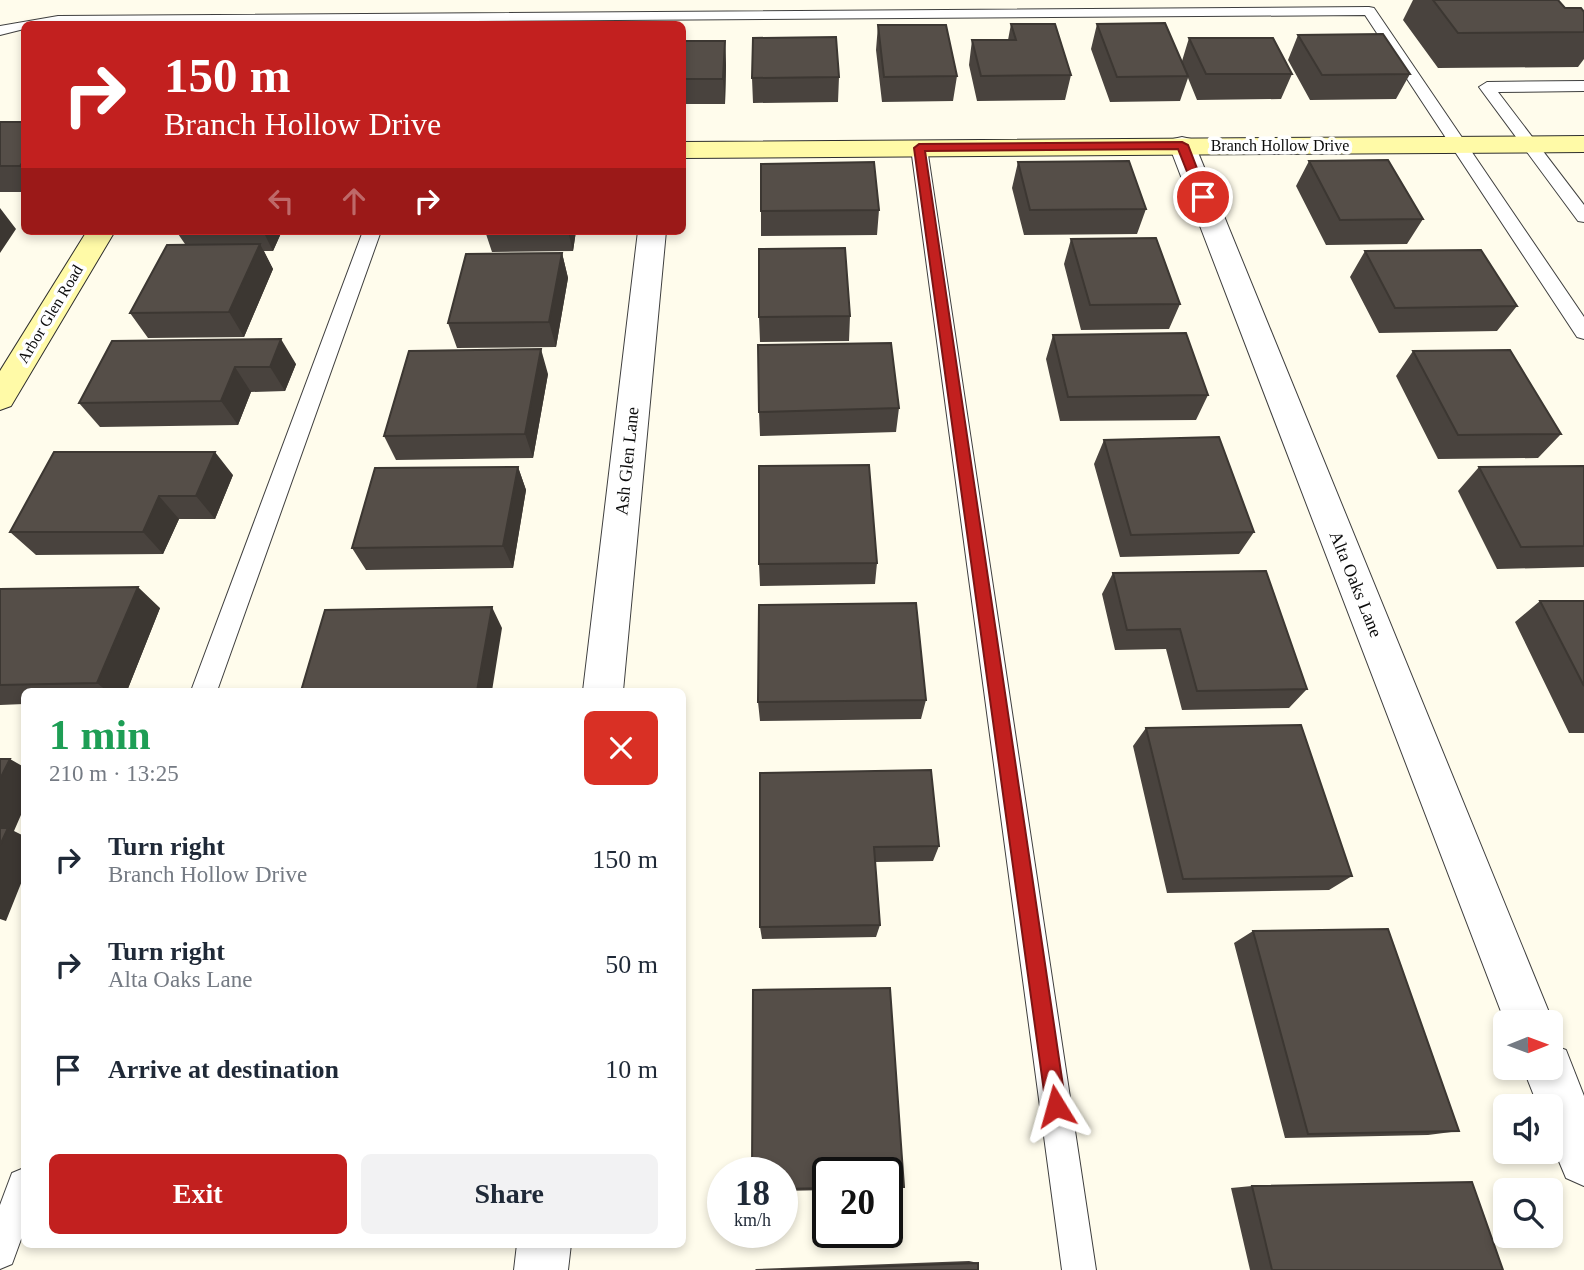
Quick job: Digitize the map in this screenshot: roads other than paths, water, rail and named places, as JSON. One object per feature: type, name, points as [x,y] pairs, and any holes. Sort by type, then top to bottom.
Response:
[{"type":"street","name":"Branch Hollow Drive","points":[[686,150],[1584,144]]},
{"type":"street","name":"Alta Oaks Lane","points":[[1182,145],[1525,1010]]},
{"type":"street","name":"Arbor Glen Road","points":[[0,398],[99,235]]},
{"type":"street","name":"Ash Glen Lane","points":[[603,688],[652,235]]},
{"type":"street","points":[[1553,1080],[1584,1160]]},
{"type":"street","points":[[541,1270],[544,1248]]},
{"type":"lane","points":[[1124,0],[1177,0]]},
{"type":"lane","points":[[50,21],[1369,11],[1584,332]]},
{"type":"lane","points":[[0,31],[21,25]]},
{"type":"lane","points":[[1584,86],[1487,87],[1529,144],[1577,199],[1584,216]]},
{"type":"lane","points":[[919,148],[1079,1270]]},
{"type":"lane","points":[[205,688],[371,235]]},
{"type":"lane","points":[[0,1252],[21,1193]]}]
